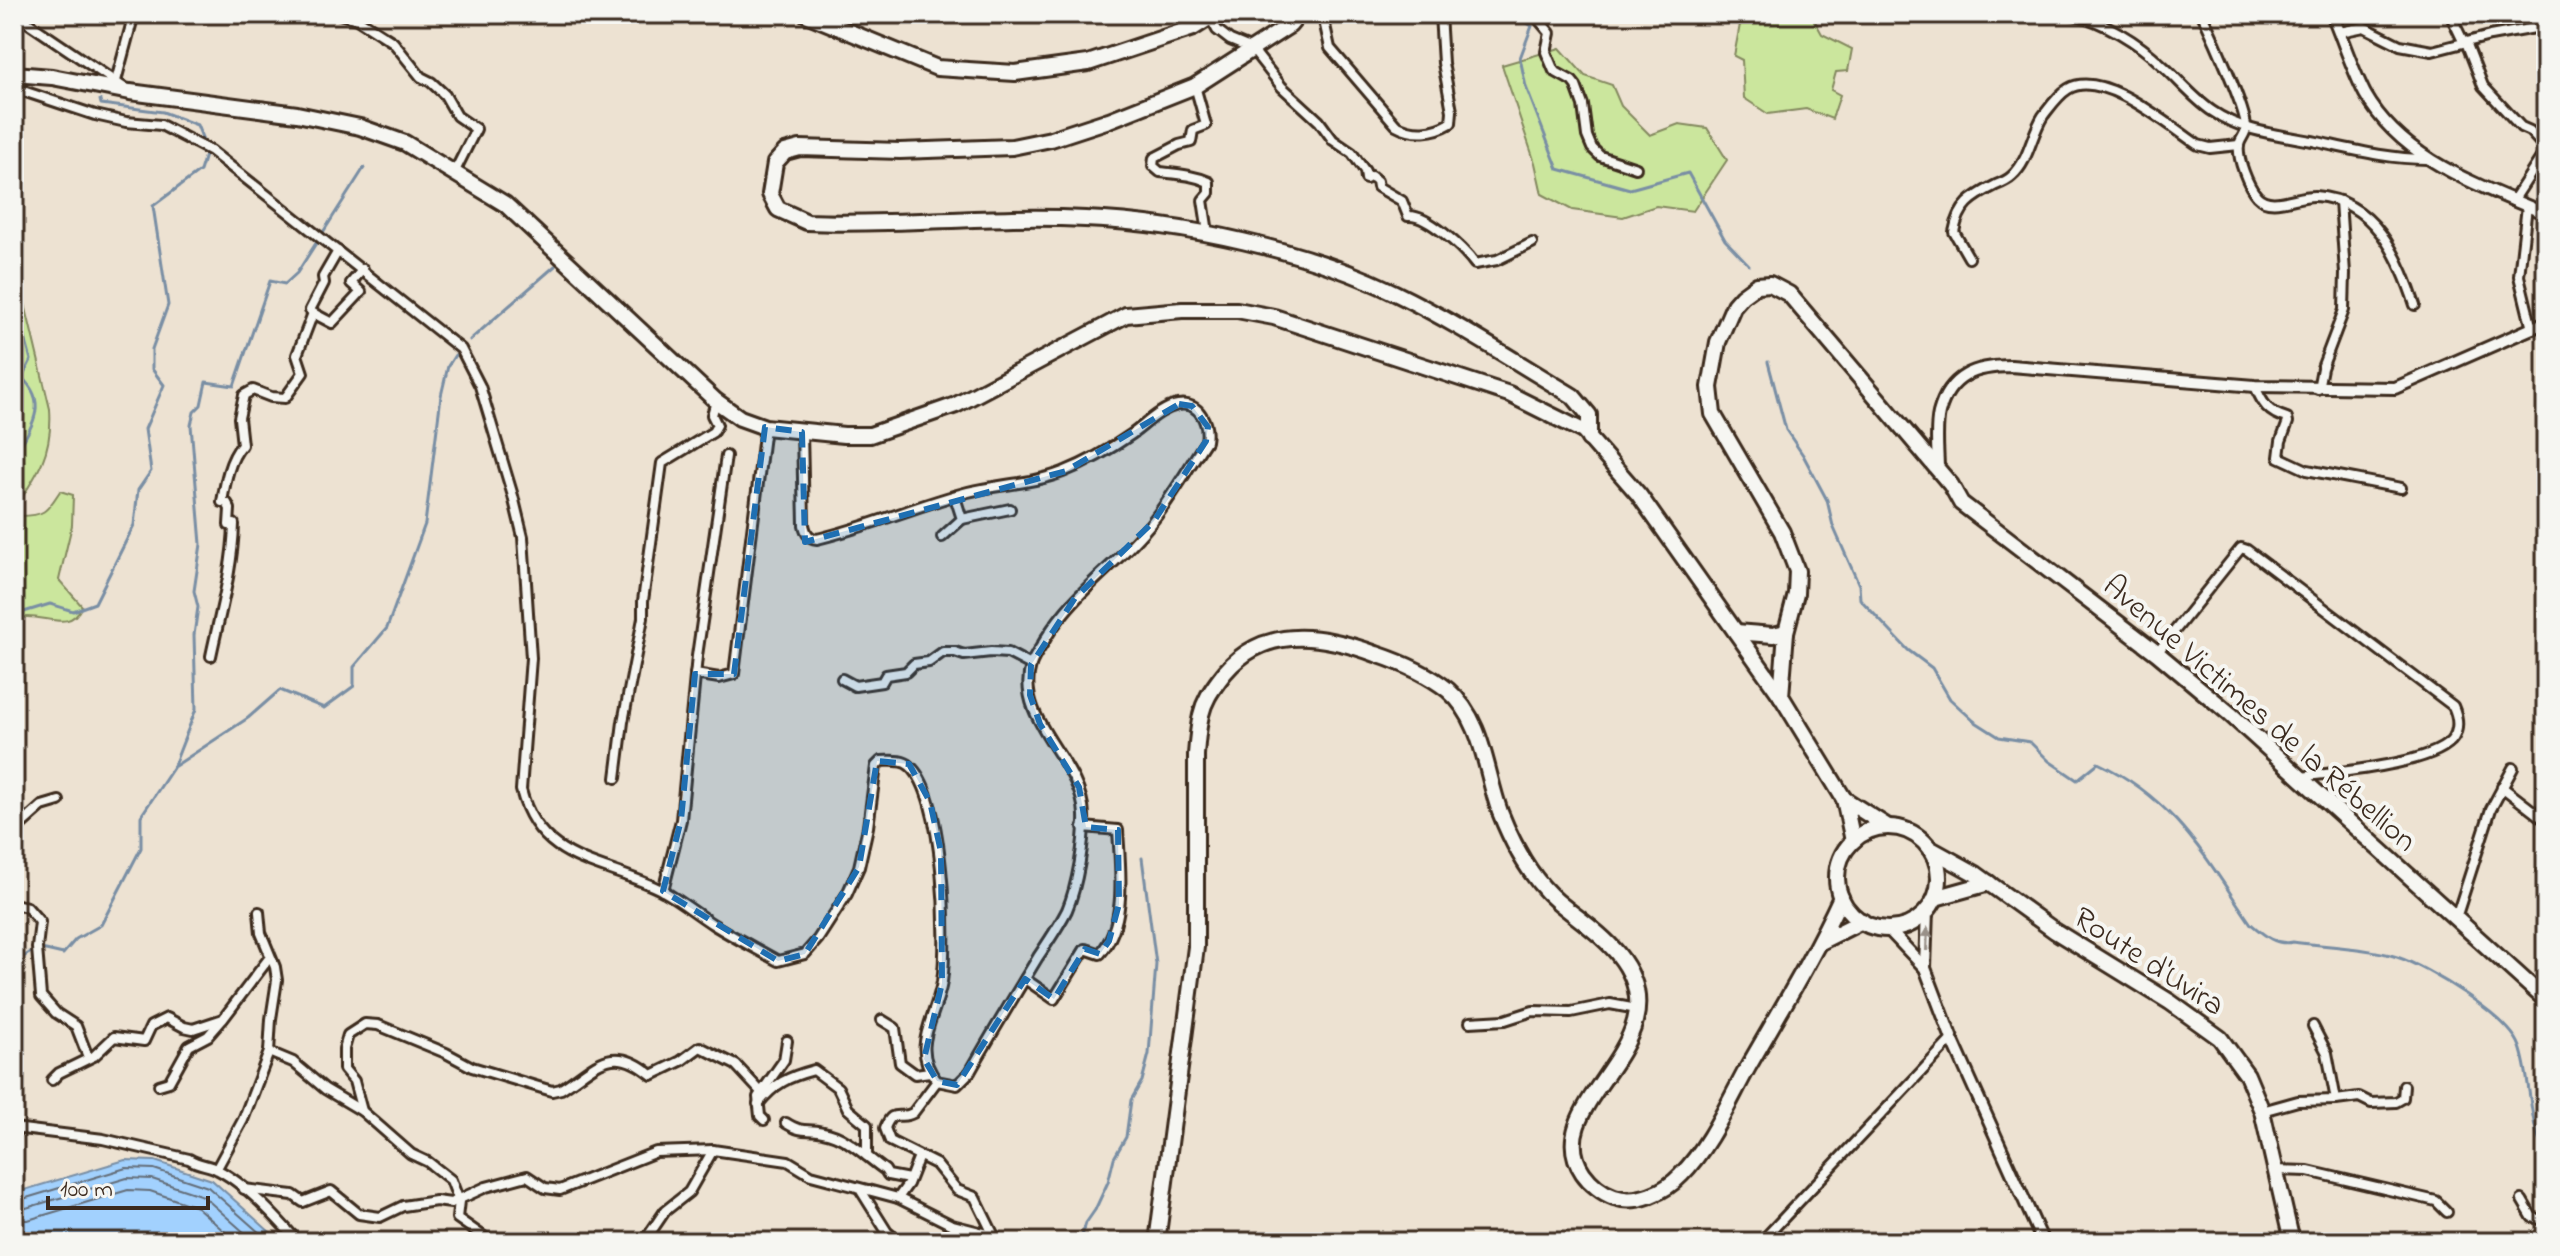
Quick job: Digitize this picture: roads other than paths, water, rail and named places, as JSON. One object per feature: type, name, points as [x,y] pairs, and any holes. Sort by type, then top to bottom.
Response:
[{"type":"main road","points":[[806,14],[937,68],[1015,73],[1088,63],[1193,28],[1211,15]]},
{"type":"main road","points":[[1299,14],[1290,25],[1195,86],[1109,120],[1051,139],[1012,147],[900,151],[800,148],[785,152],[775,163],[770,194],[778,209],[807,222],[1001,217],[1127,222],[1205,235],[1306,259],[1344,271],[1409,300],[1573,396],[1589,415],[1589,439]]},
{"type":"main road","points":[[14,74],[297,114],[360,127],[405,143],[505,204],[545,238],[716,401],[740,418],[765,427],[870,435],[956,405],[1126,315],[1182,310],[1237,310],[1311,327],[1509,394],[1583,431],[1639,495],[1781,696],[1844,799],[1853,841]]},
{"type":"main road","name":"Avenue Victimes de la Rébellion","points":[[1781,696],[1786,632],[1797,581],[1793,555],[1713,414],[1710,387],[1718,342],[1734,305],[1757,285],[1770,284],[1789,294],[1938,470],[1961,503],[2157,653],[2301,777],[2546,1000]]},
{"type":"main road","points":[[1736,632],[1773,635],[1786,632]]},
{"type":"main road","points":[[1157,1242],[1196,947],[1198,730],[1208,696],[1226,670],[1246,652],[1274,639],[1302,637],[1352,645],[1389,658],[1449,691],[1474,727],[1499,808],[1519,853],[1534,877],[1554,899],[1619,955],[1635,988],[1638,1009],[1630,1039],[1586,1105],[1576,1127],[1580,1169],[1604,1193],[1625,1199],[1654,1194],[1668,1187],[1700,1152],[1820,942],[1841,897]]},
{"type":"main road","points":[[1844,799],[1888,827],[1911,832],[1929,848],[1939,872],[1931,904]]},
{"type":"main road","points":[[1888,827],[1865,833],[1853,841],[1840,862],[1841,897],[1862,921],[1888,929],[1902,927],[1916,920],[1931,904],[1989,883]]},
{"type":"main road","name":"Route d'Uvira","points":[[1929,848],[1989,883],[2055,931],[2199,1021],[2220,1038],[2247,1075],[2262,1111],[2292,1242]]},
{"type":"main road","points":[[1820,942],[1862,921]]},
{"type":"street","points":[[15,14],[130,92]]},
{"type":"street","points":[[116,81],[134,14]]},
{"type":"street","points":[[340,14],[357,19],[393,42],[421,77],[445,95],[457,116],[476,129],[455,171]]},
{"type":"street","points":[[1319,14],[1324,21],[1330,48],[1396,125],[1437,132],[1451,123],[1452,111],[1443,63],[1440,14]]},
{"type":"street","points":[[1534,14],[1550,33],[1546,52],[1554,71],[1576,86],[1592,148],[1600,156],[1636,168]]},
{"type":"street","points":[[2071,14],[2111,30],[2130,42],[2160,62],[2214,113],[2246,128],[2395,158],[2427,159]]},
{"type":"street","points":[[2202,14],[2242,109],[2246,128],[2239,145],[2240,158],[2252,188],[2270,203],[2314,196],[2340,201],[2373,221],[2406,278],[2415,305]]},
{"type":"street","points":[[2332,14],[2364,92],[2389,126],[2427,159],[2546,214]]},
{"type":"street","points":[[2450,14],[2466,42],[2483,86],[2546,149],[2513,201]]},
{"type":"street","points":[[1211,15],[1217,30],[1230,40],[1252,49],[1282,87],[1312,113],[1333,140],[1352,153],[1365,171],[1366,179],[1371,176],[1378,187],[1402,201],[1408,216],[1414,215],[1424,220],[1451,238],[1475,264],[1497,260],[1532,243]]},
{"type":"street","points":[[2340,32],[2364,27],[2400,45],[2432,51],[2546,26]]},
{"type":"street","points":[[1969,258],[1954,232],[1962,207],[1971,197],[2011,178],[2023,160],[2041,119],[2069,87],[2087,84],[2106,86],[2131,99],[2198,145],[2210,148],[2239,145]]},
{"type":"street","points":[[1195,86],[1206,125],[1193,130],[1191,142],[1154,158],[1153,166],[1160,172],[1183,173],[1190,178],[1209,182],[1209,193],[1203,200],[1207,226],[1205,235]]},
{"type":"street","points":[[14,88],[95,115],[161,125],[211,151],[461,349],[480,386],[523,537],[531,622],[530,692],[521,790],[525,807],[542,834],[559,849],[592,865],[663,891],[778,961],[805,954],[847,894],[859,867],[876,766],[881,761],[909,764],[919,776],[930,802],[941,852],[942,983],[924,1042],[924,1059],[937,1081],[957,1085],[970,1072],[1066,912],[1078,875],[1085,816],[1079,787],[1040,724],[1030,695],[1031,665],[1075,598],[1133,545],[1154,521],[1206,441],[1208,427],[1203,415],[1192,406],[1179,404],[1145,423],[1119,443],[1066,471],[1041,480],[955,497],[829,536],[811,538],[804,525],[802,432]]},
{"type":"street","points":[[2318,389],[2322,368],[2344,310],[2340,201]]},
{"type":"street","points":[[2527,206],[2519,276],[2532,329]]},
{"type":"street","points":[[338,251],[323,277],[324,283],[310,310],[313,313],[332,323],[361,292],[351,283],[363,269]]},
{"type":"street","points":[[211,656],[227,588],[233,539],[234,524],[229,525],[230,509],[227,503],[222,502],[226,478],[237,449],[242,445],[239,418],[244,395],[253,390],[271,397],[285,398],[303,373],[297,355],[313,313]]},
{"type":"street","points":[[1938,470],[1939,414],[1950,391],[1963,375],[1985,366],[2255,386],[2395,388],[2546,322]]},
{"type":"street","points":[[2255,386],[2271,413],[2287,418],[2279,457],[2307,470],[2401,488]]},
{"type":"street","points":[[616,778],[623,722],[643,618],[662,463],[713,432],[717,425],[712,415],[716,401]]},
{"type":"street","points":[[695,674],[719,678],[734,674],[765,427]]},
{"type":"street","points":[[663,891],[681,820],[695,674],[726,456]]},
{"type":"street","points":[[955,497],[962,519]]},
{"type":"street","points":[[942,537],[962,519],[1010,509]]},
{"type":"street","points":[[2157,653],[2241,548],[2453,706],[2457,716],[2456,732],[2451,741],[2437,750],[2394,764],[2301,777]]},
{"type":"street","points":[[842,679],[855,686],[882,682],[886,675],[906,672],[914,664],[929,662],[943,652],[964,655],[1008,653],[1031,665]]},
{"type":"street","points":[[2456,918],[2484,826],[2513,768]]},
{"type":"street","points":[[2502,787],[2546,821]]},
{"type":"street","points":[[14,831],[42,806],[59,801]]},
{"type":"street","points":[[1025,979],[1054,999],[1085,949],[1100,954],[1109,941],[1119,904],[1118,830],[1083,827]]},
{"type":"street","points":[[14,904],[27,907],[40,922],[37,948],[41,996],[56,1013],[76,1026],[88,1057]]},
{"type":"street","points":[[1925,968],[1931,904]]},
{"type":"street","points":[[217,1168],[243,1120],[269,1052],[277,980],[261,933],[259,912]]},
{"type":"street","points":[[1888,929],[1925,968],[1952,1039],[2043,1242]]},
{"type":"street","points":[[159,1085],[169,1082],[189,1046],[208,1036],[270,957]]},
{"type":"street","points":[[1470,1022],[1505,1020],[1533,1011],[1571,1012],[1610,1004],[1638,1009]]},
{"type":"street","points":[[52,1080],[59,1073],[94,1056],[114,1037],[144,1041],[151,1026],[167,1018],[193,1029],[223,1019]]},
{"type":"street","points":[[882,1020],[895,1028],[900,1063],[915,1074],[930,1072]]},
{"type":"street","points":[[362,1111],[354,1081],[344,1069],[344,1049],[348,1035],[365,1024],[378,1025],[423,1042],[472,1067],[552,1091],[561,1089],[602,1061],[619,1057],[634,1062],[652,1075],[681,1061],[700,1047],[736,1065],[761,1092]]},
{"type":"street","points":[[2313,1026],[2327,1053],[2336,1100]]},
{"type":"street","points":[[1761,1242],[1952,1039]]},
{"type":"street","points":[[764,1120],[758,1104],[761,1092],[784,1060],[787,1041]]},
{"type":"street","points":[[269,1052],[293,1062],[325,1089],[362,1111],[391,1139],[451,1180],[459,1201],[457,1218],[491,1242]]},
{"type":"street","points":[[758,1104],[767,1093],[794,1074],[814,1070],[838,1088],[848,1109],[867,1125],[867,1156]]},
{"type":"street","points":[[937,1081],[913,1113],[888,1118],[885,1128],[890,1141],[936,1164],[957,1190],[975,1197],[996,1239]]},
{"type":"street","points":[[2262,1111],[2298,1101],[2359,1097],[2371,1103],[2396,1102],[2403,1098],[2404,1086]]},
{"type":"street","points":[[786,1123],[801,1132],[823,1131],[843,1139],[888,1175],[909,1179]]},
{"type":"street","points":[[14,1128],[103,1139],[189,1159],[199,1166],[217,1168],[270,1211],[298,1242]]},
{"type":"street","points":[[244,1189],[293,1195],[303,1202],[331,1191],[359,1214],[380,1217],[403,1206],[459,1201],[486,1187],[527,1176],[545,1188],[560,1190],[656,1152],[713,1150],[788,1161],[811,1175],[898,1198],[952,1225],[996,1239]]},
{"type":"street","points":[[644,1242],[665,1211],[689,1192],[713,1150]]},
{"type":"street","points":[[898,1198],[919,1156]]},
{"type":"street","points":[[2274,1170],[2308,1171],[2436,1201],[2447,1212]]},
{"type":"street","points":[[860,1188],[887,1232],[899,1242]]},
{"type":"street","points":[[2522,1200],[2534,1219],[2546,1221]]},
{"type":"water","points":[[125,1160],[155,1161],[212,1180],[281,1242],[14,1242],[14,1189],[21,1191]]},
{"type":"waterway","points":[[1513,14],[1532,26],[1520,58],[1526,87],[1558,169],[1630,189],[1688,173],[1725,240],[1749,265]]},
{"type":"waterway","points":[[111,76],[123,40]]},
{"type":"waterway","points":[[100,100],[101,104],[163,112],[197,125],[205,145]]},
{"type":"waterway","points":[[14,615],[50,604],[73,611],[95,603],[134,525],[138,490],[151,471],[145,429],[164,385],[152,369],[152,349],[168,305],[153,206],[200,171],[206,152]]},
{"type":"waterway","points":[[14,963],[37,948],[63,954],[76,939],[101,925],[141,848],[141,816],[173,768],[196,709],[194,635],[198,607],[194,591],[201,544],[191,425],[194,412],[201,405],[206,382],[234,386],[270,281],[285,284],[297,273],[364,168]]},
{"type":"waterway","points":[[470,340],[555,266]]},
{"type":"waterway","points":[[14,297],[31,360],[22,378],[31,388],[36,407],[31,427],[14,457]]},
{"type":"waterway","points":[[175,766],[248,718],[280,690],[324,708],[354,686],[354,667],[387,628],[425,524],[441,396],[448,366],[455,355]]},
{"type":"waterway","points":[[1768,362],[1786,430],[1827,500],[1833,526],[1859,585],[1860,599],[1908,650],[1932,668],[1950,699],[1974,721],[1999,737],[2030,742],[2049,761],[2077,780],[2098,763],[2148,794],[2203,853],[2251,924],[2270,939],[2361,949],[2397,957],[2447,982],[2485,1008],[2513,1035],[2520,1047],[2536,1132],[2546,1154]]},
{"type":"waterway","points":[[14,550],[19,572],[14,595]]},
{"type":"waterway","points":[[1080,1242],[1086,1223],[1108,1182],[1114,1158],[1126,1137],[1131,1100],[1142,1081],[1149,1054],[1156,964],[1142,858]]},
{"type":"waterway","points":[[14,1077],[20,1097],[14,1102]]}]
